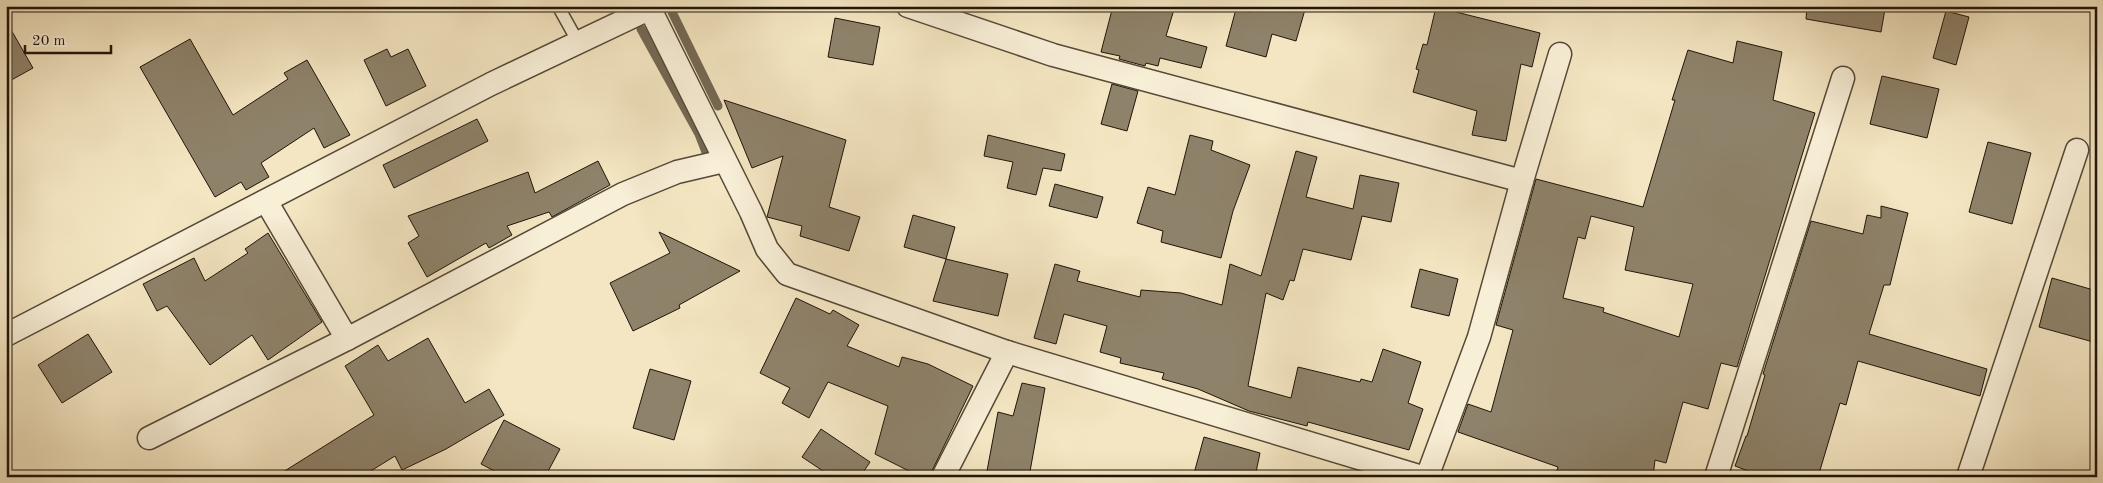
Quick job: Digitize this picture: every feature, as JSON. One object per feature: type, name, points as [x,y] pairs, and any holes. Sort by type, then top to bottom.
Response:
[{"type":"street","points":[[908,6],[1053,55],[1522,181]]},
{"type":"street","points":[[6,335],[491,84],[653,8],[767,249],[787,274],[1007,352],[1422,477]]},
{"type":"street","points":[[1427,477],[1479,337],[1522,181],[1560,54]]},
{"type":"street","points":[[1716,477],[1843,78]]},
{"type":"street","points":[[1968,477],[2077,150]]},
{"type":"street","points":[[149,438],[347,339],[623,194],[677,172],[724,161]]},
{"type":"street","points":[[266,201],[347,339]]},
{"type":"street","points":[[943,477],[1007,352]]},
{"type":"lane","points":[[558,6],[578,42]]},
{"type":"building","points":[[1113,6],[1175,6],[1166,36],[1207,47],[1201,68],[1160,58],[1158,66],[1146,63],[1145,66],[1119,59],[1120,56],[1101,52]]},
{"type":"building","points":[[1251,6],[1306,6],[1296,41],[1272,34],[1266,57],[1226,46],[1236,9],[1250,12]]},
{"type":"building","points":[[1807,6],[1870,6],[1885,9],[1881,32],[1806,19]]},
{"type":"building","points":[[1436,7],[1540,33],[1532,67],[1521,64],[1506,141],[1472,135],[1477,111],[1413,92],[1419,70],[1416,69],[1423,44],[1427,45]]},
{"type":"building","points":[[1946,11],[1969,17],[1956,65],[1933,58]]},
{"type":"building","points":[[835,18],[880,27],[873,65],[828,57]]},
{"type":"building","points":[[6,21],[33,68],[6,83]]},
{"type":"building","points":[[190,39],[233,115],[288,79],[284,73],[307,60],[350,135],[324,148],[314,128],[261,163],[269,177],[246,190],[241,182],[215,197],[140,67]]},
{"type":"building","points":[[1737,41],[1782,52],[1773,100],[1815,113],[1737,367],[1721,363],[1708,409],[1683,402],[1666,463],[1655,460],[1653,477],[1555,477],[1558,467],[1458,432],[1468,404],[1491,412],[1513,330],[1496,325],[1536,179],[1643,207],[1675,100],[1672,100],[1688,50],[1733,63]],"holes":[[[1591,216],[1634,227],[1625,270],[1693,284],[1679,337],[1603,312],[1604,308],[1563,298],[1578,237],[1585,239]]]},
{"type":"building","points":[[387,49],[391,57],[408,49],[426,86],[386,106],[364,60]]},
{"type":"building","points":[[1882,76],[1939,89],[1927,138],[1870,124]]},
{"type":"building","points":[[1112,84],[1138,91],[1127,131],[1101,124]]},
{"type":"building","points":[[724,100],[846,140],[829,207],[860,217],[849,251],[800,236],[802,226],[767,217],[783,156],[752,168]]},
{"type":"building","points":[[477,119],[488,141],[394,188],[383,165]]},
{"type":"building","points":[[988,135],[1065,154],[1061,171],[1043,168],[1036,195],[1007,188],[1013,162],[984,156]]},
{"type":"building","points":[[1190,135],[1213,141],[1211,150],[1250,165],[1233,211],[1221,258],[1161,242],[1163,231],[1137,223],[1148,187],[1175,195]]},
{"type":"building","points":[[1988,142],[2031,153],[2012,224],[1969,212]]},
{"type":"building","points":[[1296,151],[1317,157],[1306,197],[1353,209],[1360,175],[1399,183],[1391,222],[1362,216],[1351,260],[1303,249],[1294,281],[1290,280],[1283,300],[1266,293],[1248,386],[1291,398],[1298,367],[1360,382],[1361,379],[1372,382],[1383,349],[1421,362],[1408,403],[1423,409],[1409,450],[1308,422],[1307,426],[1249,411],[1198,389],[1162,379],[1164,373],[1120,363],[1121,358],[1100,352],[1107,326],[1064,314],[1056,344],[1034,338],[1055,264],[1080,271],[1077,281],[1140,297],[1141,290],[1181,293],[1222,305],[1230,264],[1261,276]]},
{"type":"building","points":[[598,161],[610,185],[552,217],[549,212],[507,226],[512,235],[489,248],[486,243],[427,277],[408,243],[419,236],[408,216],[528,172],[535,193]]},
{"type":"building","points":[[1055,184],[1103,197],[1097,218],[1049,206]]},
{"type":"building","points":[[1881,206],[1908,213],[1890,285],[1884,285],[1869,334],[1987,369],[1980,396],[1858,361],[1846,405],[1840,403],[1818,477],[1764,477],[1735,466],[1747,436],[1765,375],[1763,374],[1811,221],[1863,234],[1867,215],[1881,218]]},
{"type":"building","points":[[913,215],[955,227],[946,259],[904,247]]},
{"type":"building","points":[[659,232],[740,271],[679,305],[680,308],[633,331],[610,283],[670,253]]},
{"type":"building","points":[[268,233],[322,322],[268,360],[252,335],[210,365],[167,306],[157,311],[143,284],[194,258],[205,281],[248,253],[245,249]]},
{"type":"building","points":[[946,259],[1008,274],[998,316],[933,301]]},
{"type":"building","points":[[1420,269],[1458,279],[1449,316],[1411,307]]},
{"type":"building","points":[[2052,278],[2097,291],[2097,343],[2039,327]]},
{"type":"building","points":[[796,298],[830,314],[833,310],[859,325],[847,346],[899,367],[902,357],[928,364],[973,386],[929,477],[921,477],[875,454],[888,406],[828,382],[809,418],[782,403],[790,388],[760,373]]},
{"type":"building","points":[[88,334],[112,372],[62,403],[38,365]]},
{"type":"building","points":[[428,338],[465,403],[489,389],[504,415],[446,449],[402,470],[395,456],[361,477],[275,477],[374,415],[345,366],[378,345],[388,361]]},
{"type":"building","points":[[650,369],[691,381],[674,440],[633,428]]},
{"type":"building","points":[[1022,383],[1045,388],[1029,477],[1017,477],[987,471],[998,412],[1013,416]]},
{"type":"building","points":[[504,420],[560,449],[545,477],[506,477],[481,464]]},
{"type":"building","points":[[821,429],[870,462],[860,477],[832,477],[802,457]]},
{"type":"building","points":[[1204,437],[1260,453],[1255,477],[1193,477]]},
{"type":"waterway","points":[[672,12],[718,106]]},
{"type":"waterway","points":[[641,29],[699,134],[706,152]]}]
